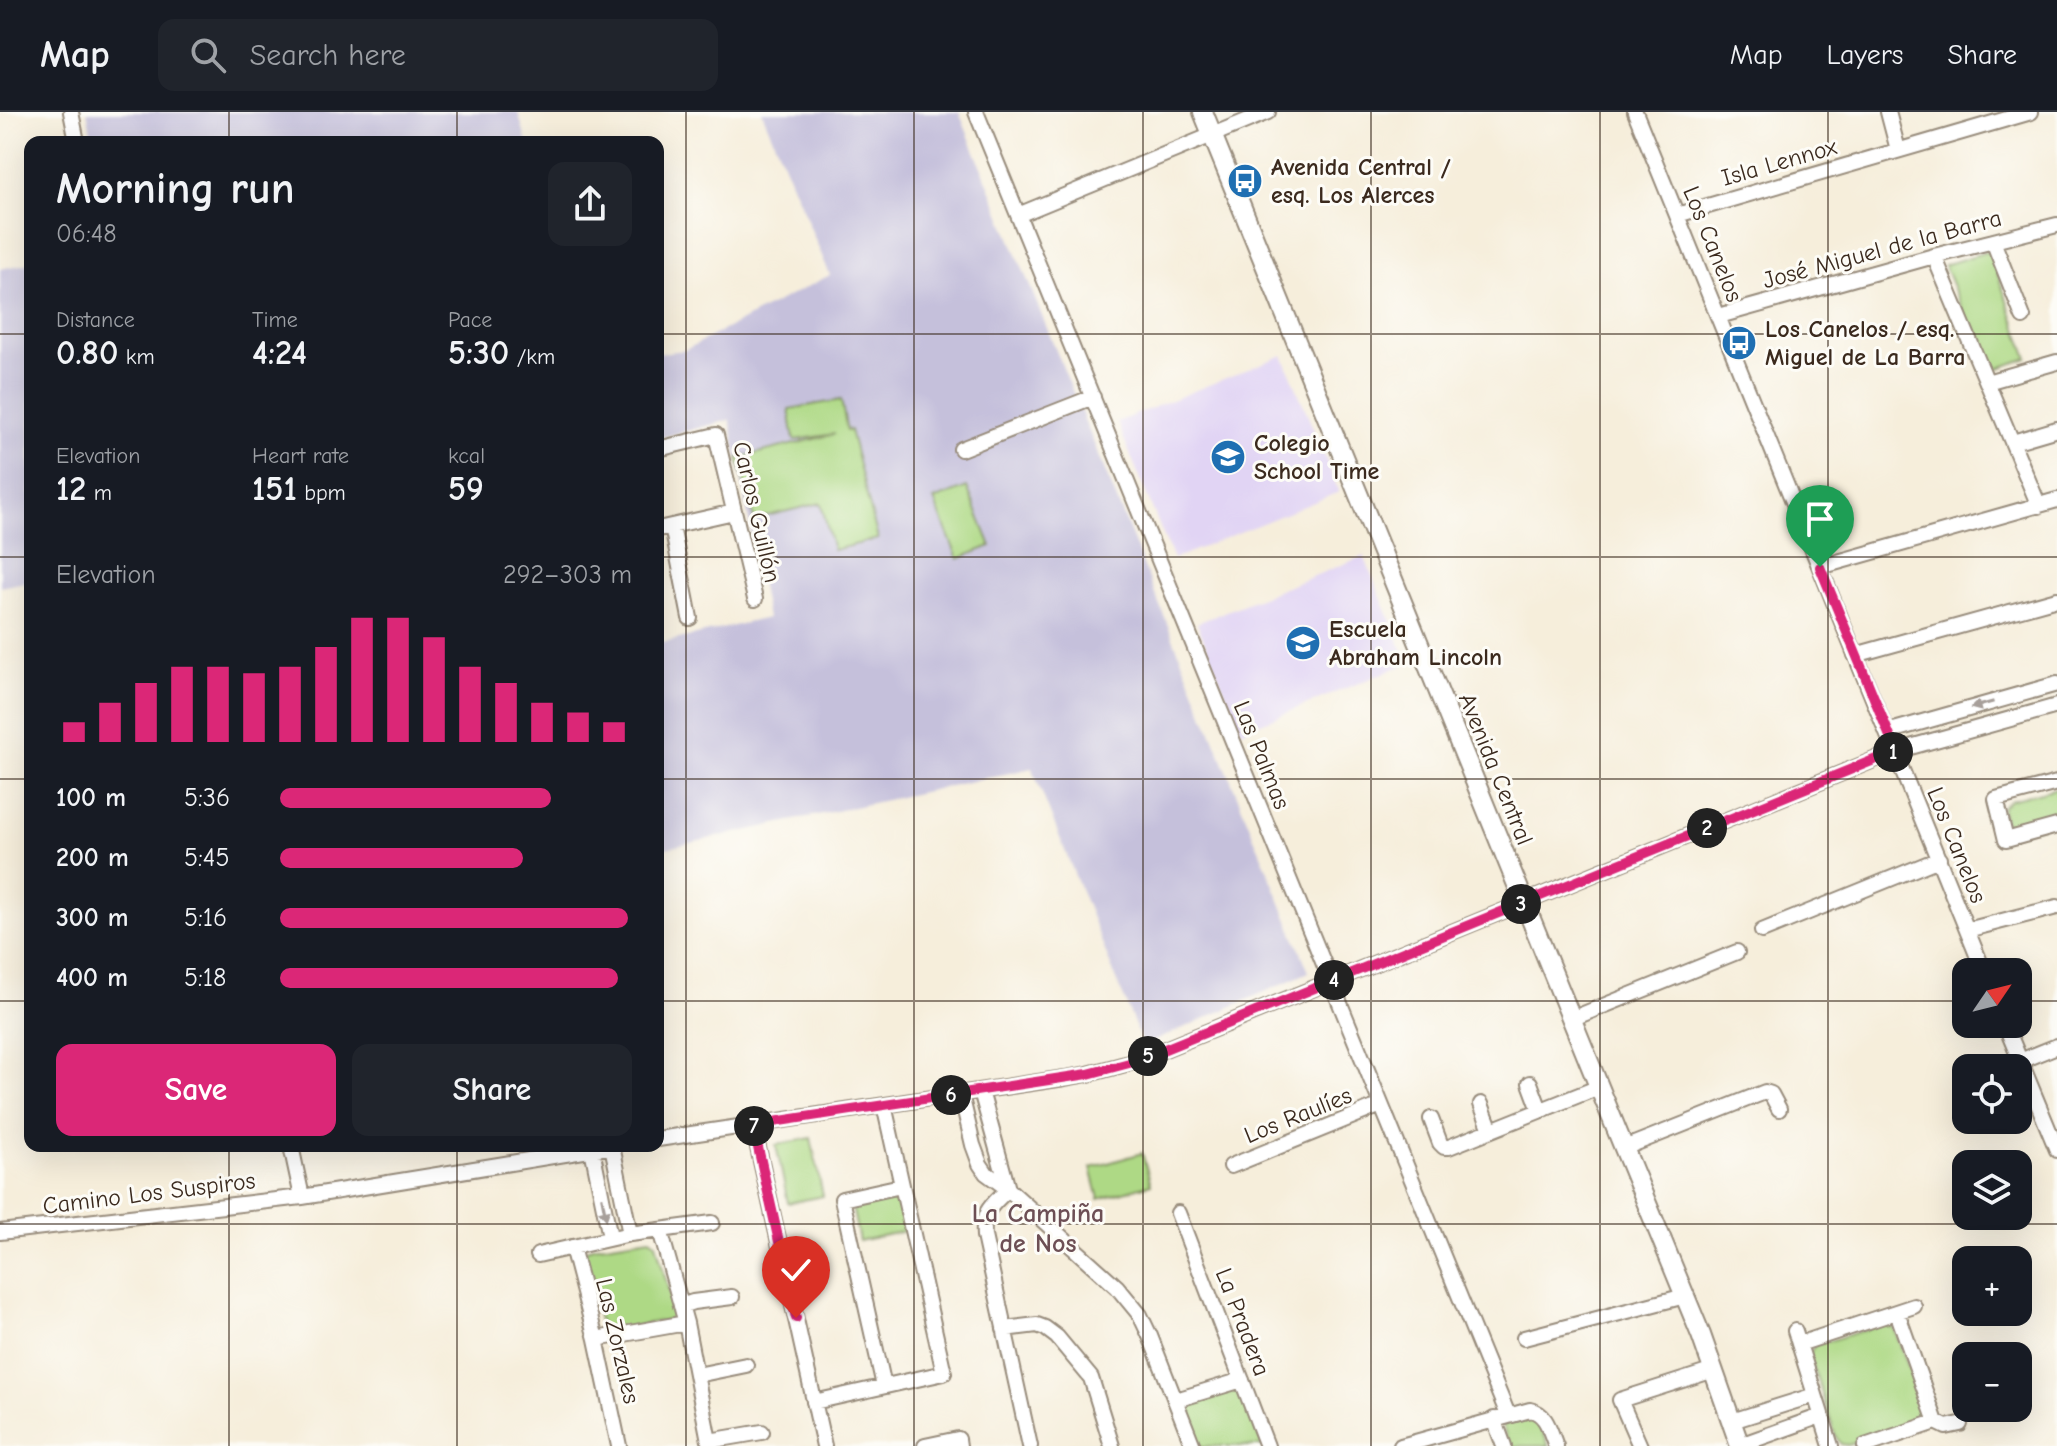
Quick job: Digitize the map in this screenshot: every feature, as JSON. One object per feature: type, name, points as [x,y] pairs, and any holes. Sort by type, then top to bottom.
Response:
[{"type":"street","points":[[71,112],[76,136]]},
{"type":"street","name":"Las Palmas","points":[[976,112],[1381,1105],[1501,1417],[1504,1446]]},
{"type":"street","name":"Avenida Central","points":[[1203,112],[1685,1296],[1740,1445]]},
{"type":"street","name":"Los Canelos","points":[[1635,112],[1978,958]]},
{"type":"street","points":[[1888,112],[1898,150]]},
{"type":"street","name":"Isla Lennox","points":[[1677,215],[2031,112]]},
{"type":"street","points":[[1018,215],[1259,114]]},
{"type":"street","name":"José Miguel de la Barra","points":[[1719,316],[1934,256],[2056,229]]},
{"type":"street","points":[[1993,241],[2023,317]]},
{"type":"street","points":[[1934,256],[2039,506]]},
{"type":"street","points":[[1987,382],[2057,362]]},
{"type":"street","points":[[961,449],[1093,397]]},
{"type":"street","points":[[2013,442],[2057,429]]},
{"type":"street","name":"Carlos Guillón","points":[[664,448],[716,435],[755,599]]},
{"type":"street","points":[[1820,567],[2057,500]]},
{"type":"street","points":[[690,618],[665,528],[734,512]]},
{"type":"street","points":[[1855,655],[2057,599]]},
{"type":"street","points":[[1887,732],[2057,684]]},
{"type":"street","points":[[664,1138],[1088,1074],[1133,1062],[1896,751],[2057,706]]},
{"type":"street","points":[[2057,783],[1996,799],[2006,840],[2057,826]]},
{"type":"street","points":[[1762,931],[1939,859]]},
{"type":"street","points":[[1967,930],[2057,907]]},
{"type":"street","points":[[1571,1019],[1737,952]]},
{"type":"street","points":[[2032,1056],[2057,1046]]},
{"type":"street","points":[[1530,1083],[1540,1110]]},
{"type":"street","points":[[1431,1119],[1440,1143],[1449,1147],[1599,1087]]},
{"type":"street","points":[[2032,1090],[2057,1150]]},
{"type":"street","points":[[981,1091],[1008,1189]]},
{"type":"street","points":[[1624,1148],[1765,1092],[1771,1094],[1779,1109]]},
{"type":"street","points":[[961,1094],[980,1164],[986,1173],[1008,1189],[1126,1297],[1140,1315],[1193,1446]]},
{"type":"street","points":[[1481,1104],[1491,1130]]},
{"type":"street","points":[[814,1402],[944,1373],[884,1105]]},
{"type":"street","name":"Los Raulíes","points":[[1231,1166],[1381,1105]]},
{"type":"street","points":[[753,1125],[824,1446]]},
{"type":"street","points":[[292,1152],[302,1197]]},
{"type":"street","name":"Camino Los Suspiros","points":[[0,1232],[302,1197],[574,1152]]},
{"type":"street","points":[[593,1152],[610,1237]]},
{"type":"street","points":[[614,1152],[630,1234]]},
{"type":"street","points":[[884,1386],[842,1199],[901,1186]]},
{"type":"street","points":[[1008,1189],[989,1209],[983,1222],[984,1236],[1030,1446]]},
{"type":"street","name":"La Pradera","points":[[1178,1213],[1267,1446]]},
{"type":"street","points":[[538,1255],[610,1237],[712,1223]]},
{"type":"street","points":[[660,1230],[686,1323],[710,1444],[762,1432]]},
{"type":"street","name":"Las Zorzales","points":[[572,1247],[619,1446]]},
{"type":"street","points":[[1524,1338],[1685,1296]]},
{"type":"street","points":[[681,1306],[732,1297]]},
{"type":"street","points":[[1831,1446],[1797,1337],[1914,1306]]},
{"type":"street","points":[[1897,1312],[1936,1422],[1946,1427],[1960,1424]]},
{"type":"street","points":[[596,1339],[686,1323]]},
{"type":"street","points":[[1004,1329],[1037,1325],[1057,1337],[1091,1378],[1112,1446]]},
{"type":"street","points":[[697,1375],[746,1365]]},
{"type":"street","points":[[1640,1446],[1620,1400],[1714,1370]]},
{"type":"street","points":[[1176,1400],[1242,1380]]},
{"type":"street","points":[[1732,1421],[1815,1395]]},
{"type":"street","points":[[1401,1446],[1427,1442],[1530,1410],[1544,1418],[1556,1446]]},
{"type":"street","points":[[1740,1445],[1821,1416]]},
{"type":"street","points":[[1865,1446],[1936,1422]]},
{"type":"street","points":[[925,1446],[958,1442]]},
{"type":"shaded area","points":[[87,112],[518,112],[525,136],[92,136]]},
{"type":"shaded area","points":[[762,112],[959,112],[1309,972],[1143,1046],[1032,768],[664,849],[664,643],[767,618],[730,420],[664,436],[664,353],[685,350],[830,275]]},
{"type":"shaded area","points":[[24,264],[24,582],[0,587],[0,269]]},
{"type":"shaded area","name":"Colegio School Time","points":[[1283,355],[1339,492],[1173,559],[1117,422]]},
{"type":"shaded area","name":"Escuela Abraham Lincoln","points":[[1364,556],[1408,663],[1241,731],[1197,623]]},
{"type":"green space","points":[[1989,251],[2028,358],[1988,372],[1944,265]]},
{"type":"green space","points":[[841,400],[878,539],[833,550],[821,503],[754,519],[738,458],[835,434],[794,440],[789,409]]},
{"type":"green space","points":[[967,487],[991,546],[958,559],[934,500]]},
{"type":"green space","points":[[2057,788],[2057,822],[2013,834],[2006,826],[2001,808],[2010,800]]},
{"type":"green space","points":[[811,1138],[823,1196],[788,1203],[776,1145]]},
{"type":"green space","points":[[1142,1153],[1151,1184],[1099,1199],[1091,1168]]},
{"type":"green space","points":[[897,1196],[905,1231],[859,1241],[852,1206]]},
{"type":"green space","points":[[650,1238],[656,1243],[676,1318],[602,1332],[583,1257],[585,1251],[592,1247]]},
{"type":"green space","points":[[1884,1324],[1894,1328],[1925,1412],[1923,1418],[1848,1445],[1841,1444],[1809,1354],[1815,1345]]},
{"type":"green space","points":[[1230,1392],[1243,1393],[1263,1446],[1199,1446],[1190,1424],[1190,1408],[1193,1403]]},
{"type":"green space","points":[[1531,1416],[1539,1423],[1549,1446],[1510,1446],[1502,1425]]},
{"type":"place","name":"Avenida Central / esq. Los Alerces","points":[[1245,181]]},
{"type":"place","name":"Los Canelos / esq. Miguel de La Barra","points":[[1739,343]]},
{"type":"place","name":"Colegio School Time","points":[[1228,457]]},
{"type":"place","name":"Escuela Abraham Lincoln","points":[[1303,643]]},
{"type":"district","name":"La Campiña de Nos","points":[[1038,1228]]},
{"type":"route","points":[[796,1318],[753,1125],[1088,1074],[1133,1062],[1896,751],[1820,567]]}]
